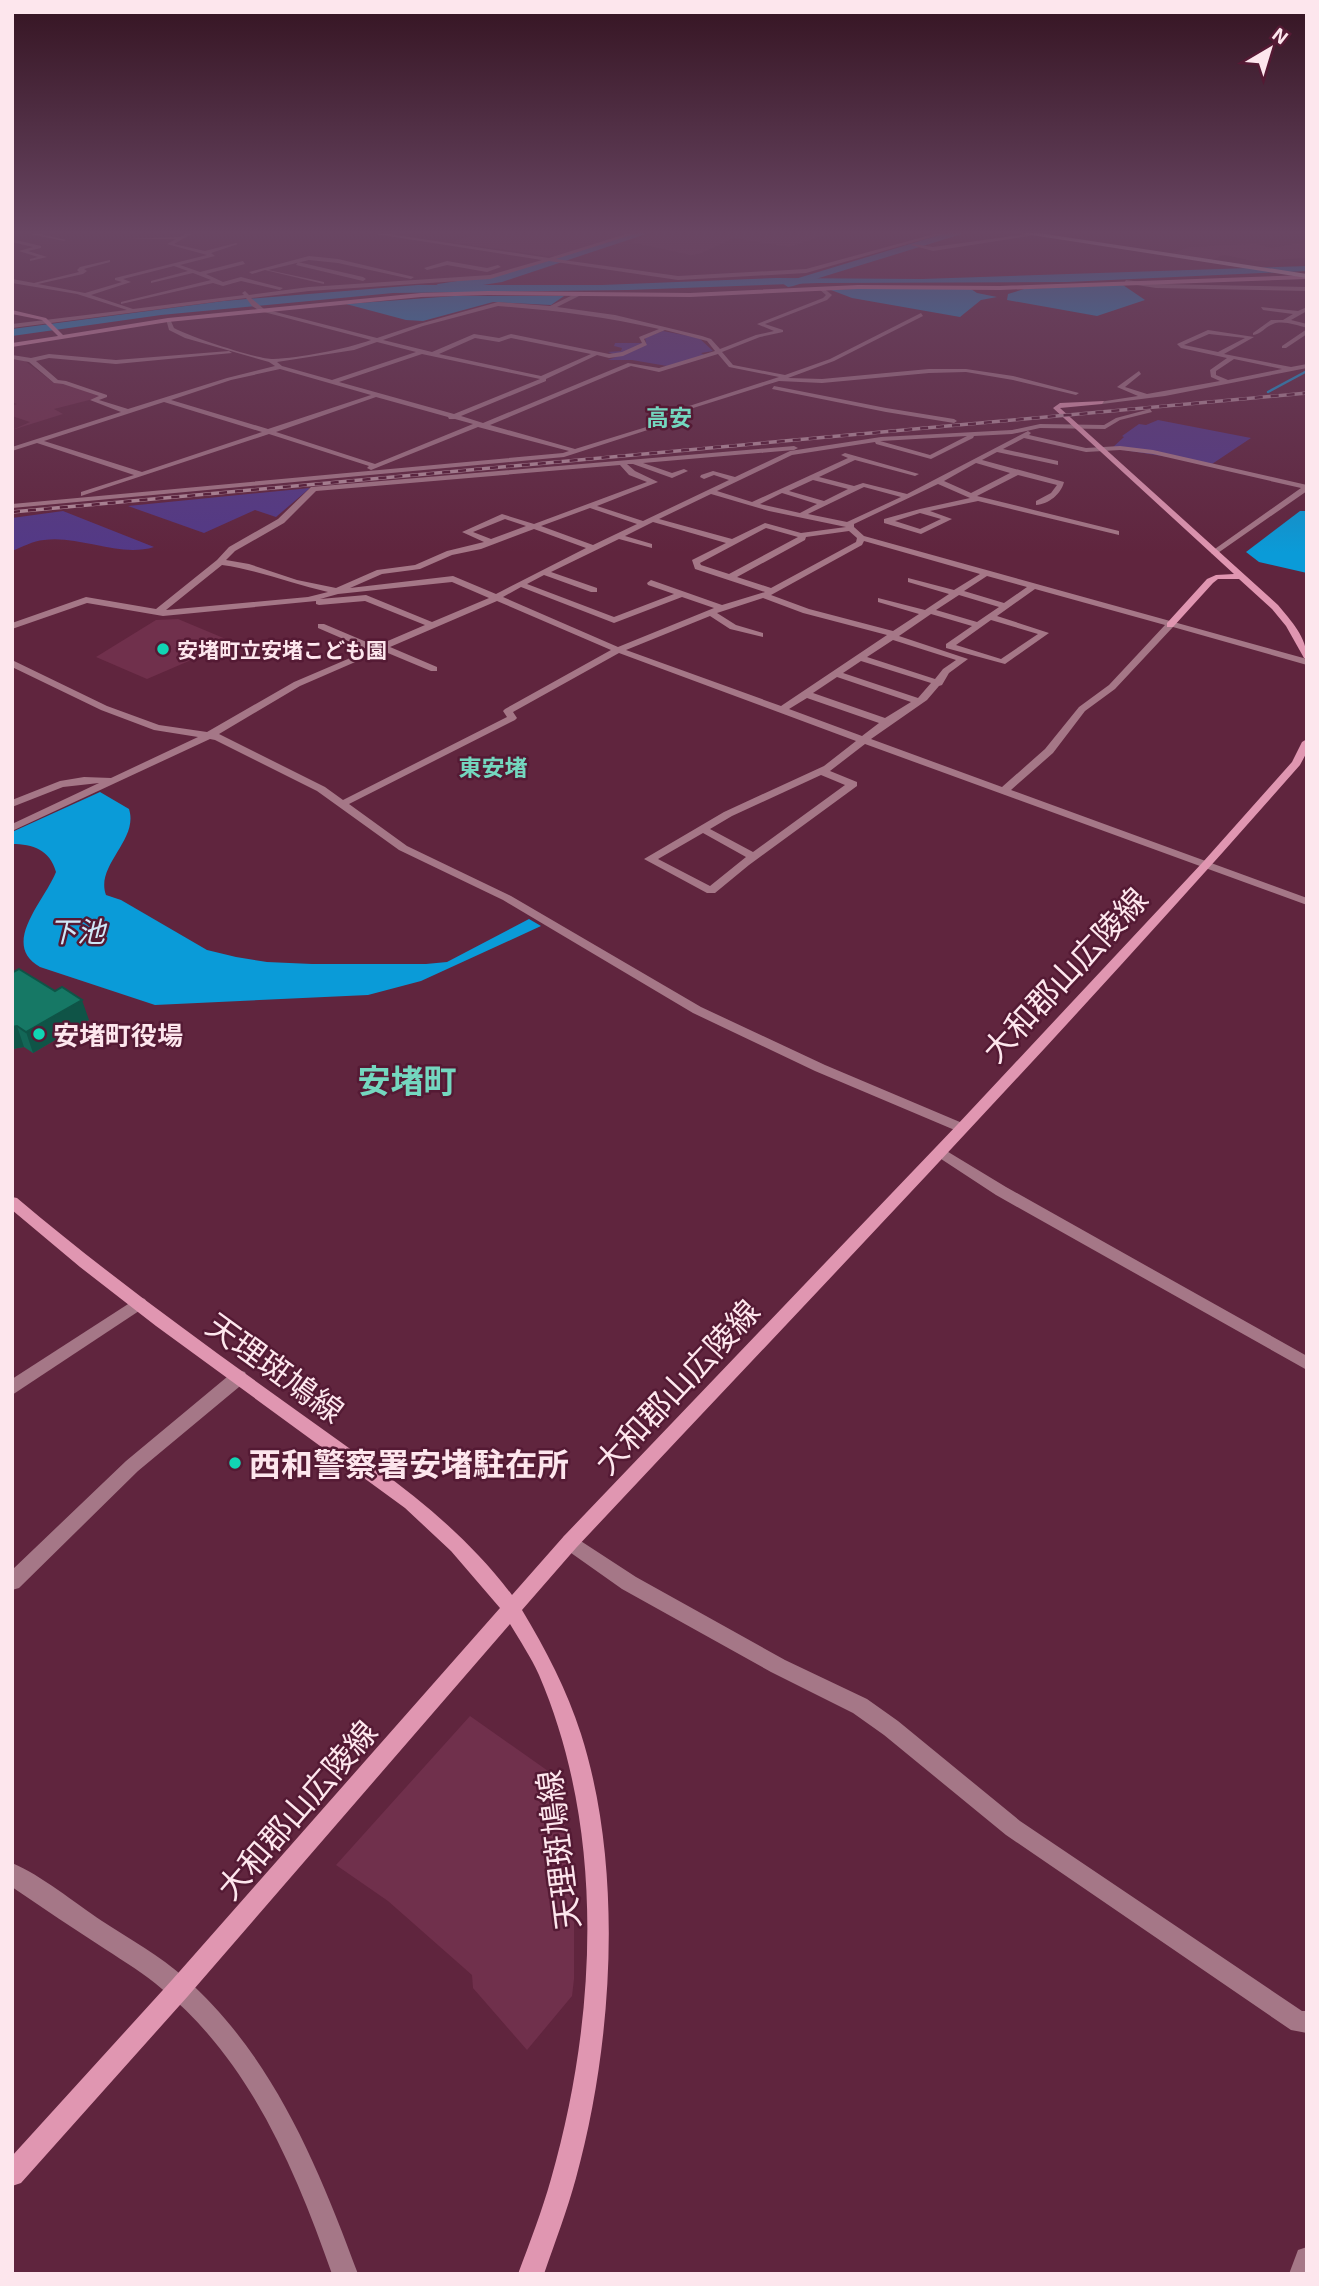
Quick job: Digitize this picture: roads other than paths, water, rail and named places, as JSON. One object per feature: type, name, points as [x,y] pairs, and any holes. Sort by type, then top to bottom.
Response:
[{"type":"main road","points":[[12,345],[38,340]]},
{"type":"main road","points":[[1102,402],[1056,406],[1290,625],[1307,656]]},
{"type":"main road","points":[[1170,625],[1210,581],[1216,577],[1239,576]]},
{"type":"main road","name":"大和郡山広陵線","points":[[12,2174],[180,1988],[570,1542],[940,1152],[1207,864],[1288,773],[1307,743]]},
{"type":"main road","name":"天理斑鳩線","points":[[12,1202],[139,1303],[425,1514],[511,1608],[544,1667],[568,1727],[585,1785],[598,1927],[596,2001],[586,2079],[567,2168],[531,2274]]},
{"type":"street","points":[[196,340],[271,361],[280,367],[374,396],[576,451]]},
{"type":"street","points":[[271,361],[340,351],[376,340]]},
{"type":"street","points":[[380,340],[422,352],[542,378],[598,353]]},
{"type":"street","points":[[433,354],[466,340]]},
{"type":"street","points":[[530,340],[609,356],[623,354],[645,344],[642,340]]},
{"type":"street","points":[[707,340],[732,366],[758,373],[788,376]]},
{"type":"street","points":[[364,473],[375,466],[630,364],[659,370],[747,340]]},
{"type":"street","points":[[12,506],[564,455],[658,425],[688,408],[832,360],[872,340]]},
{"type":"street","points":[[1190,340],[1180,344],[1183,347],[1291,369]]},
{"type":"street","points":[[1219,354],[1246,340]]},
{"type":"street","points":[[1284,347],[1295,340]]},
{"type":"street","points":[[12,357],[31,360],[49,356],[116,362],[237,352]]},
{"type":"street","points":[[332,382],[422,352]]},
{"type":"street","points":[[1228,382],[1213,376],[1213,370],[1233,357]]},
{"type":"street","points":[[31,360],[56,382],[64,382],[104,396],[93,400],[127,412]]},
{"type":"street","points":[[1102,402],[1147,397],[1307,366]]},
{"type":"street","points":[[12,449],[229,379],[280,367]]},
{"type":"street","points":[[779,379],[801,382],[952,370],[1014,379],[1076,393]]},
{"type":"street","points":[[1139,373],[1120,387],[1147,397]]},
{"type":"street","points":[[451,418],[544,380],[542,378]]},
{"type":"street","points":[[763,385],[862,404],[898,414],[954,421]]},
{"type":"street","points":[[60,502],[374,396]]},
{"type":"street","points":[[164,400],[375,466]]},
{"type":"street","points":[[990,617],[1045,633],[1002,662],[831,615],[807,611],[730,577],[698,567],[695,562],[765,525],[800,535],[850,527],[866,515],[938,481],[1040,426],[1105,427],[1118,419],[1150,411]]},
{"type":"street","points":[[1118,419],[1138,423]]},
{"type":"street","points":[[12,828],[210,735],[281,692],[496,598],[520,583],[782,456],[802,450],[867,440],[1024,433],[1086,450],[1120,448],[1153,452],[1307,487]]},
{"type":"street","points":[[867,440],[931,457],[978,434]]},
{"type":"street","points":[[38,440],[140,474]]},
{"type":"street","points":[[821,447],[915,474]]},
{"type":"street","points":[[157,612],[220,562],[232,549],[281,521],[314,489],[778,448],[802,450]]},
{"type":"street","points":[[996,450],[1055,463]]},
{"type":"street","points":[[753,504],[854,458]]},
{"type":"street","points":[[631,461],[672,476],[684,471]]},
{"type":"street","points":[[976,461],[1062,484],[1054,495],[1039,503]]},
{"type":"street","points":[[311,600],[380,572],[417,566],[491,542],[654,482],[632,473],[621,462]]},
{"type":"street","points":[[887,521],[975,497],[1017,472]]},
{"type":"street","points":[[704,477],[713,473],[735,479]]},
{"type":"street","points":[[812,477],[855,489]]},
{"type":"street","points":[[938,481],[975,497],[1116,533]]},
{"type":"street","points":[[803,514],[863,485],[908,496]]},
{"type":"street","points":[[1215,553],[1307,487]]},
{"type":"street","points":[[626,491],[642,499]]},
{"type":"street","points":[[782,491],[825,503]]},
{"type":"street","points":[[711,492],[850,527],[861,538],[1307,662]]},
{"type":"street","points":[[589,505],[644,524]]},
{"type":"street","points":[[866,515],[921,532],[948,519],[920,511]]},
{"type":"street","points":[[491,542],[466,532],[505,516],[593,548]]},
{"type":"street","points":[[654,520],[732,542]]},
{"type":"street","points":[[730,577],[802,538],[800,535]]},
{"type":"street","points":[[619,536],[649,546]]},
{"type":"street","points":[[344,803],[512,718],[508,710],[618,650],[767,593],[859,543],[861,538]]},
{"type":"street","points":[[572,558],[588,564]]},
{"type":"street","points":[[220,562],[246,566],[295,582],[337,591],[453,579],[618,650],[1307,901]]},
{"type":"street","points":[[417,566],[443,578]]},
{"type":"street","points":[[544,572],[594,590]]},
{"type":"street","points":[[782,710],[986,573]]},
{"type":"street","points":[[911,580],[1006,606]]},
{"type":"street","points":[[520,583],[614,620],[681,594]]},
{"type":"street","points":[[651,583],[722,608]]},
{"type":"street","points":[[949,646],[1034,586]]},
{"type":"street","points":[[12,626],[86,600],[157,612],[311,600],[334,603],[366,598],[434,626]]},
{"type":"street","points":[[881,600],[979,625]]},
{"type":"street","points":[[710,613],[733,627],[760,635]]},
{"type":"street","points":[[1005,790],[1049,751],[1082,709],[1112,687],[1170,625]]},
{"type":"street","points":[[321,626],[433,669]]},
{"type":"street","points":[[821,771],[853,784],[753,856],[711,891],[650,859],[703,829],[837,762],[886,722],[918,701],[939,683],[946,671],[963,659],[894,633]]},
{"type":"street","points":[[861,658],[939,683]]},
{"type":"street","points":[[12,663],[104,708],[157,728],[210,735],[287,771],[344,803],[402,848],[507,898],[698,1010],[820,1068],[962,1128]]},
{"type":"street","points":[[837,674],[918,701]]},
{"type":"street","points":[[806,694],[886,722]]},
{"type":"street","points":[[12,804],[59,782],[95,779],[114,781]]},
{"type":"street","points":[[703,829],[753,856]]},
{"type":"street","points":[[940,1152],[1001,1191],[1307,1364]]},
{"type":"street","points":[[12,1388],[139,1303]]},
{"type":"street","points":[[12,1582],[132,1466],[239,1377]]},
{"type":"street","points":[[570,1542],[629,1583],[778,1666],[860,1706],[891,1728],[1013,1828],[1298,2022],[1307,2022]]},
{"type":"street","points":[[12,1874],[180,1988],[247,2066],[277,2111],[302,2161],[345,2274]]},
{"type":"street","points":[[1302,2274],[1307,2259]]},
{"type":"water","points":[[1300,511],[1307,511],[1307,573],[1259,562],[1246,552]]},
{"type":"water","name":"下池","points":[[100,792],[129,809],[130,820],[128,831],[106,873],[106,895],[121,900],[207,950],[267,962],[426,964],[447,962],[529,919],[541,926],[421,981],[368,995],[155,1005],[40,967],[29,958],[24,947],[28,922],[56,872],[45,853],[27,845],[12,844],[12,832]]},
{"type":"waterway","points":[[1268,392],[1307,371]]},
{"type":"railway","points":[[12,512],[1307,393]]},
{"type":"place","name":"安堵町立安堵こども園","points":[[163,649]]},
{"type":"place","name":"安堵町役場","points":[[39,1034]]},
{"type":"place","name":"西和警察署安堵駐在所","points":[[235,1463]]},
{"type":"district","name":"高安","points":[[669,417]]},
{"type":"district","name":"東安堵","points":[[493,767]]},
{"type":"district","name":"安堵町","points":[[407,1080]]}]
